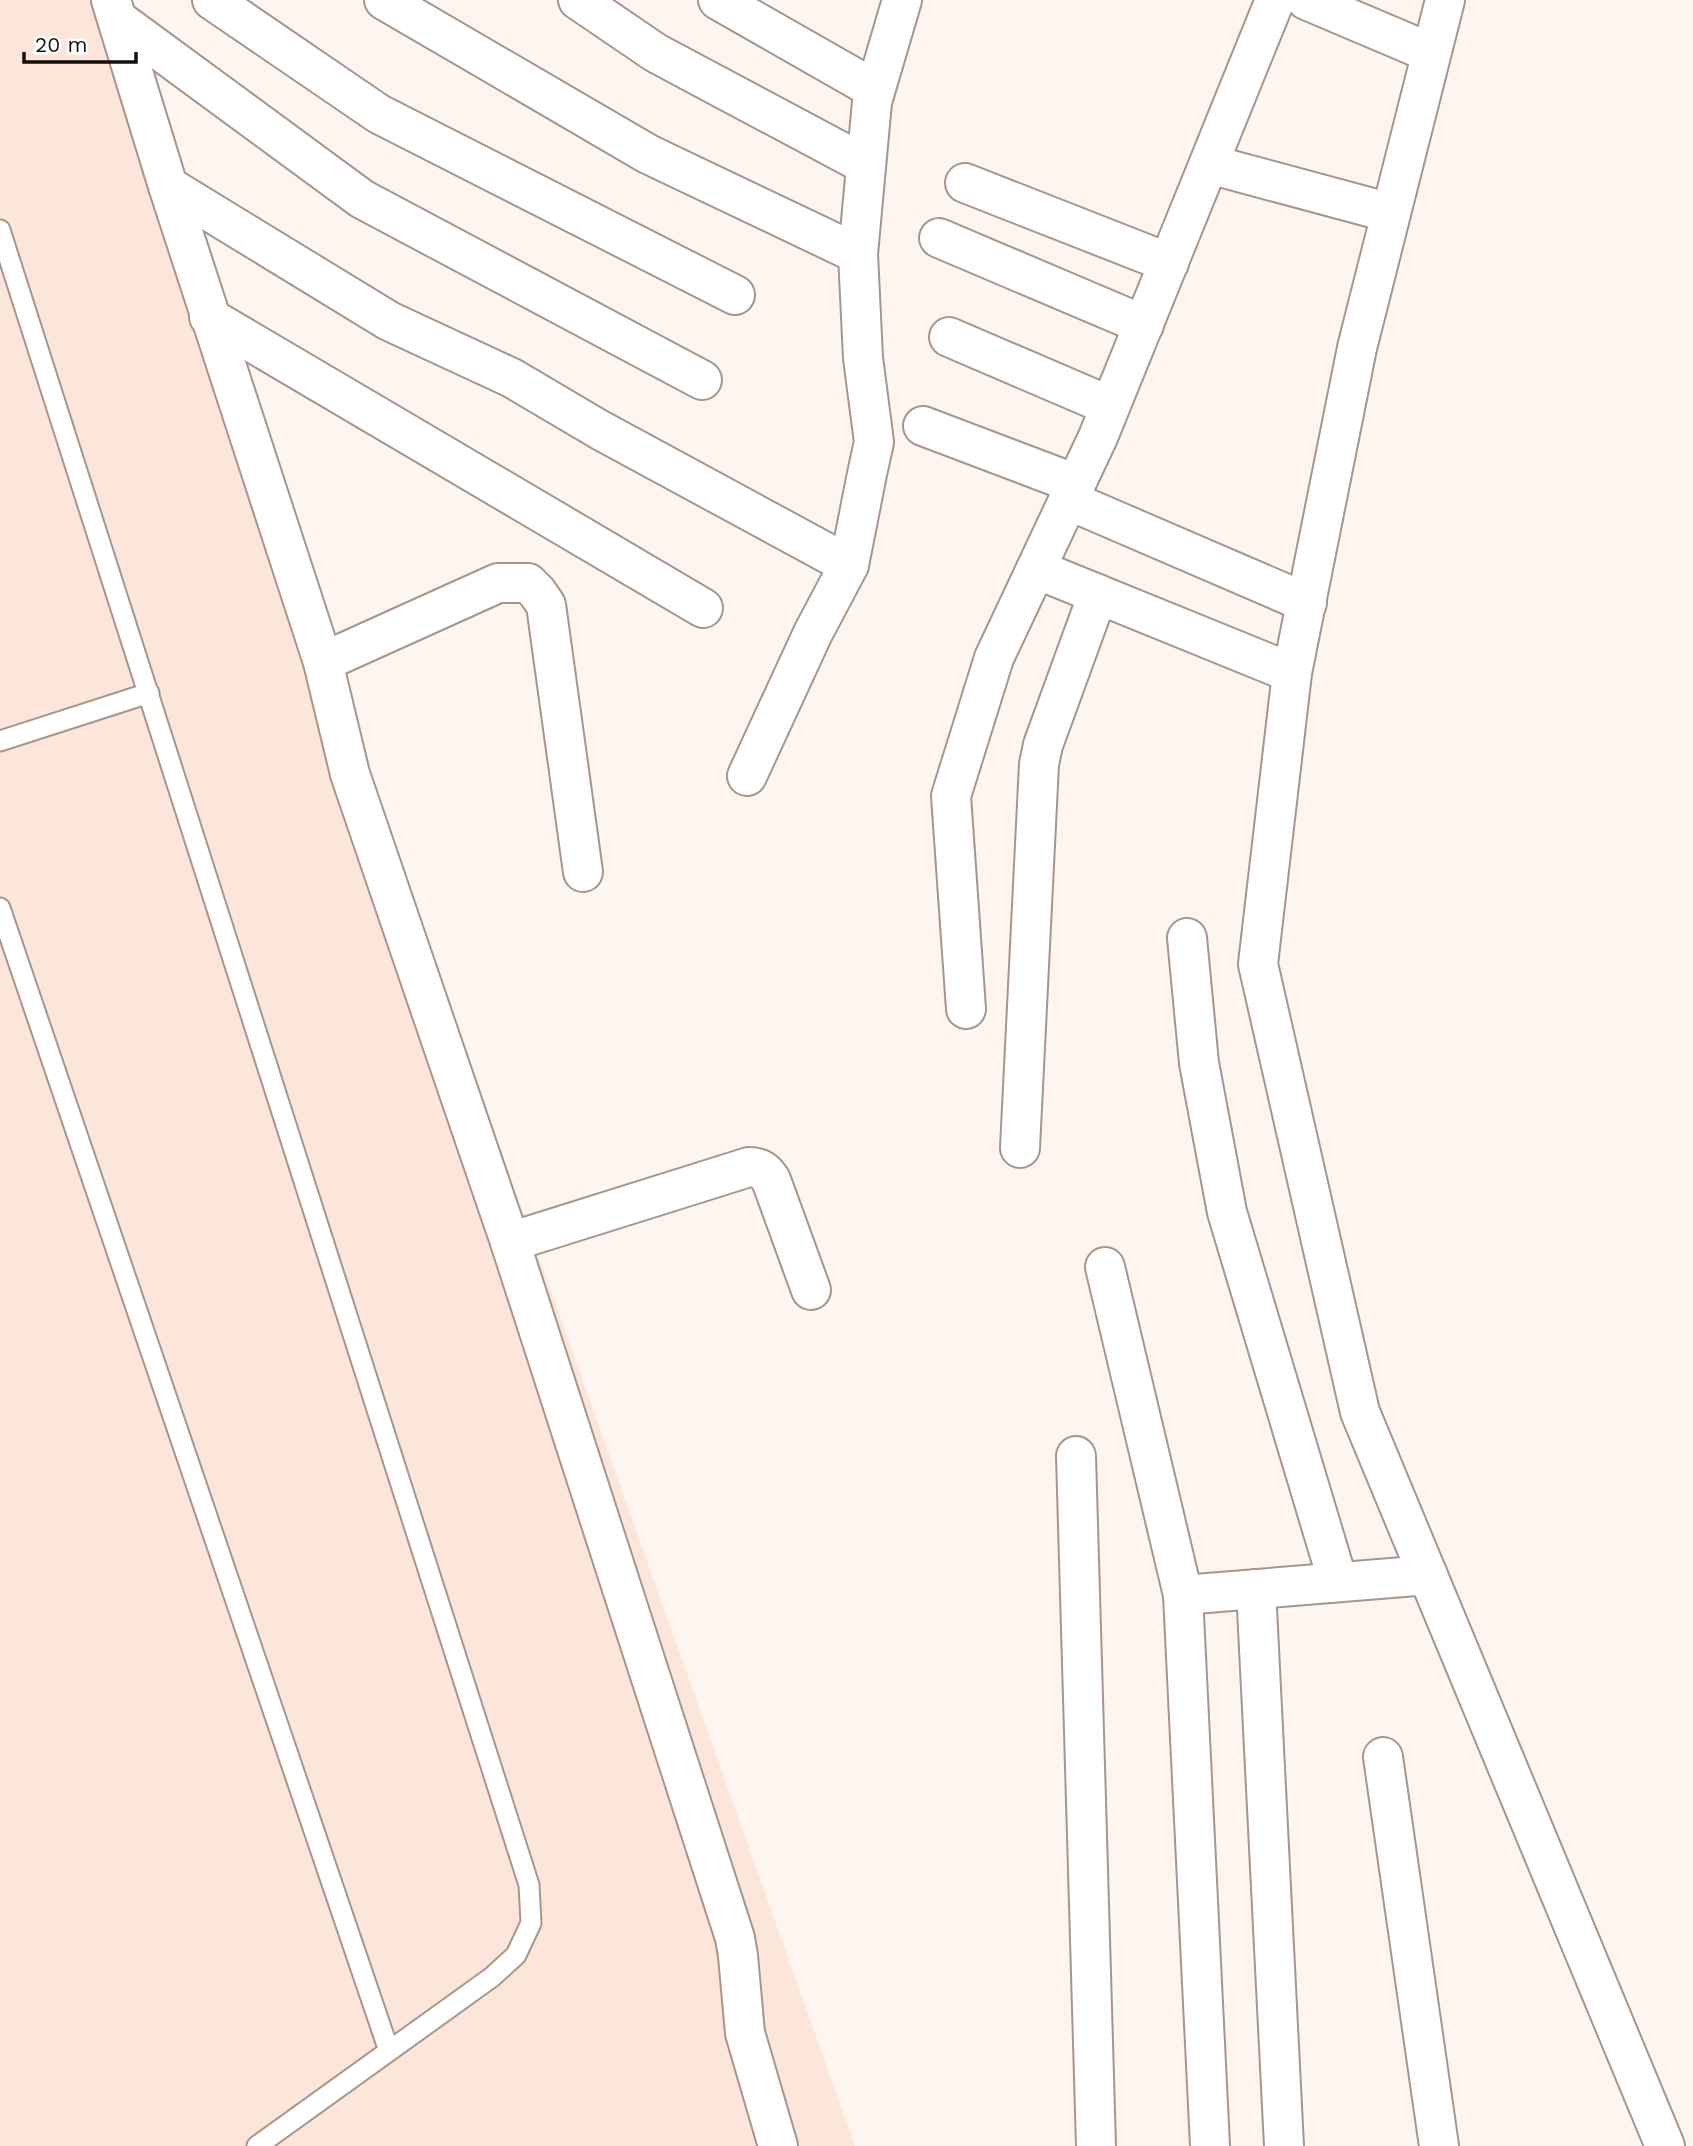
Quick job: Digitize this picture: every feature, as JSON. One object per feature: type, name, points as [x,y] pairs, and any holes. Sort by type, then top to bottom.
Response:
[{"type":"street","points":[[212,0],[379,114],[735,295]]},
{"type":"street","points":[[384,0],[648,154],[858,254]]},
{"type":"street","points":[[578,0],[656,53],[866,165]]},
{"type":"street","points":[[718,0],[874,89]]},
{"type":"street","points":[[747,776],[813,633],[849,565],[874,442],[863,358],[858,254],[874,89],[902,0]]},
{"type":"street","points":[[965,1009],[951,796],[994,658],[1110,406],[1275,0]]},
{"type":"street","points":[[1306,0],[1431,52]]},
{"type":"street","points":[[1445,0],[1357,348],[1292,673],[1258,964],[1360,1412],[1665,2146]]},
{"type":"street","points":[[114,9],[209,317],[323,662],[351,774],[510,1242],[735,1938],[744,2033],[778,2146]]},
{"type":"street","points":[[114,9],[362,199],[702,380]]},
{"type":"street","points":[[1209,164],[1391,213]]},
{"type":"street","points":[[965,183],[1169,262]]},
{"type":"street","points":[[168,187],[389,321],[512,378],[600,430],[849,565]]},
{"type":"street","points":[[939,238],[1144,325]]},
{"type":"street","points":[[209,317],[703,608]]},
{"type":"street","points":[[949,337],[1110,406]]},
{"type":"street","points":[[923,426],[1072,492],[1307,603]]},
{"type":"street","points":[[1036,569],[1292,673]]},
{"type":"street","points":[[323,662],[498,583],[528,583],[546,605],[583,872]]},
{"type":"street","points":[[1020,1148],[1039,764],[1043,746],[1098,594]]},
{"type":"street","points":[[1186,938],[1199,1063],[1227,1212],[1338,1583]]},
{"type":"street","points":[[510,1242],[736,1171],[758,1167],[765,1171],[771,1180],[811,1290]]},
{"type":"street","points":[[1105,1267],[1183,1595],[1210,2146]]},
{"type":"street","points":[[1076,1456],[1096,2146]]},
{"type":"street","points":[[1183,1595],[1428,1575]]},
{"type":"street","points":[[1256,1589],[1284,2146]]},
{"type":"street","points":[[1383,1757],[1439,2146]]},
{"type":"lane","points":[[0,230],[529,1885],[531,1923],[516,1955],[492,1977],[257,2146]]},
{"type":"lane","points":[[0,741],[149,692]]},
{"type":"lane","points":[[0,908],[390,2051]]},
{"type":"shaded area","points":[[0,0],[92,0],[855,2146],[0,2146]]}]
